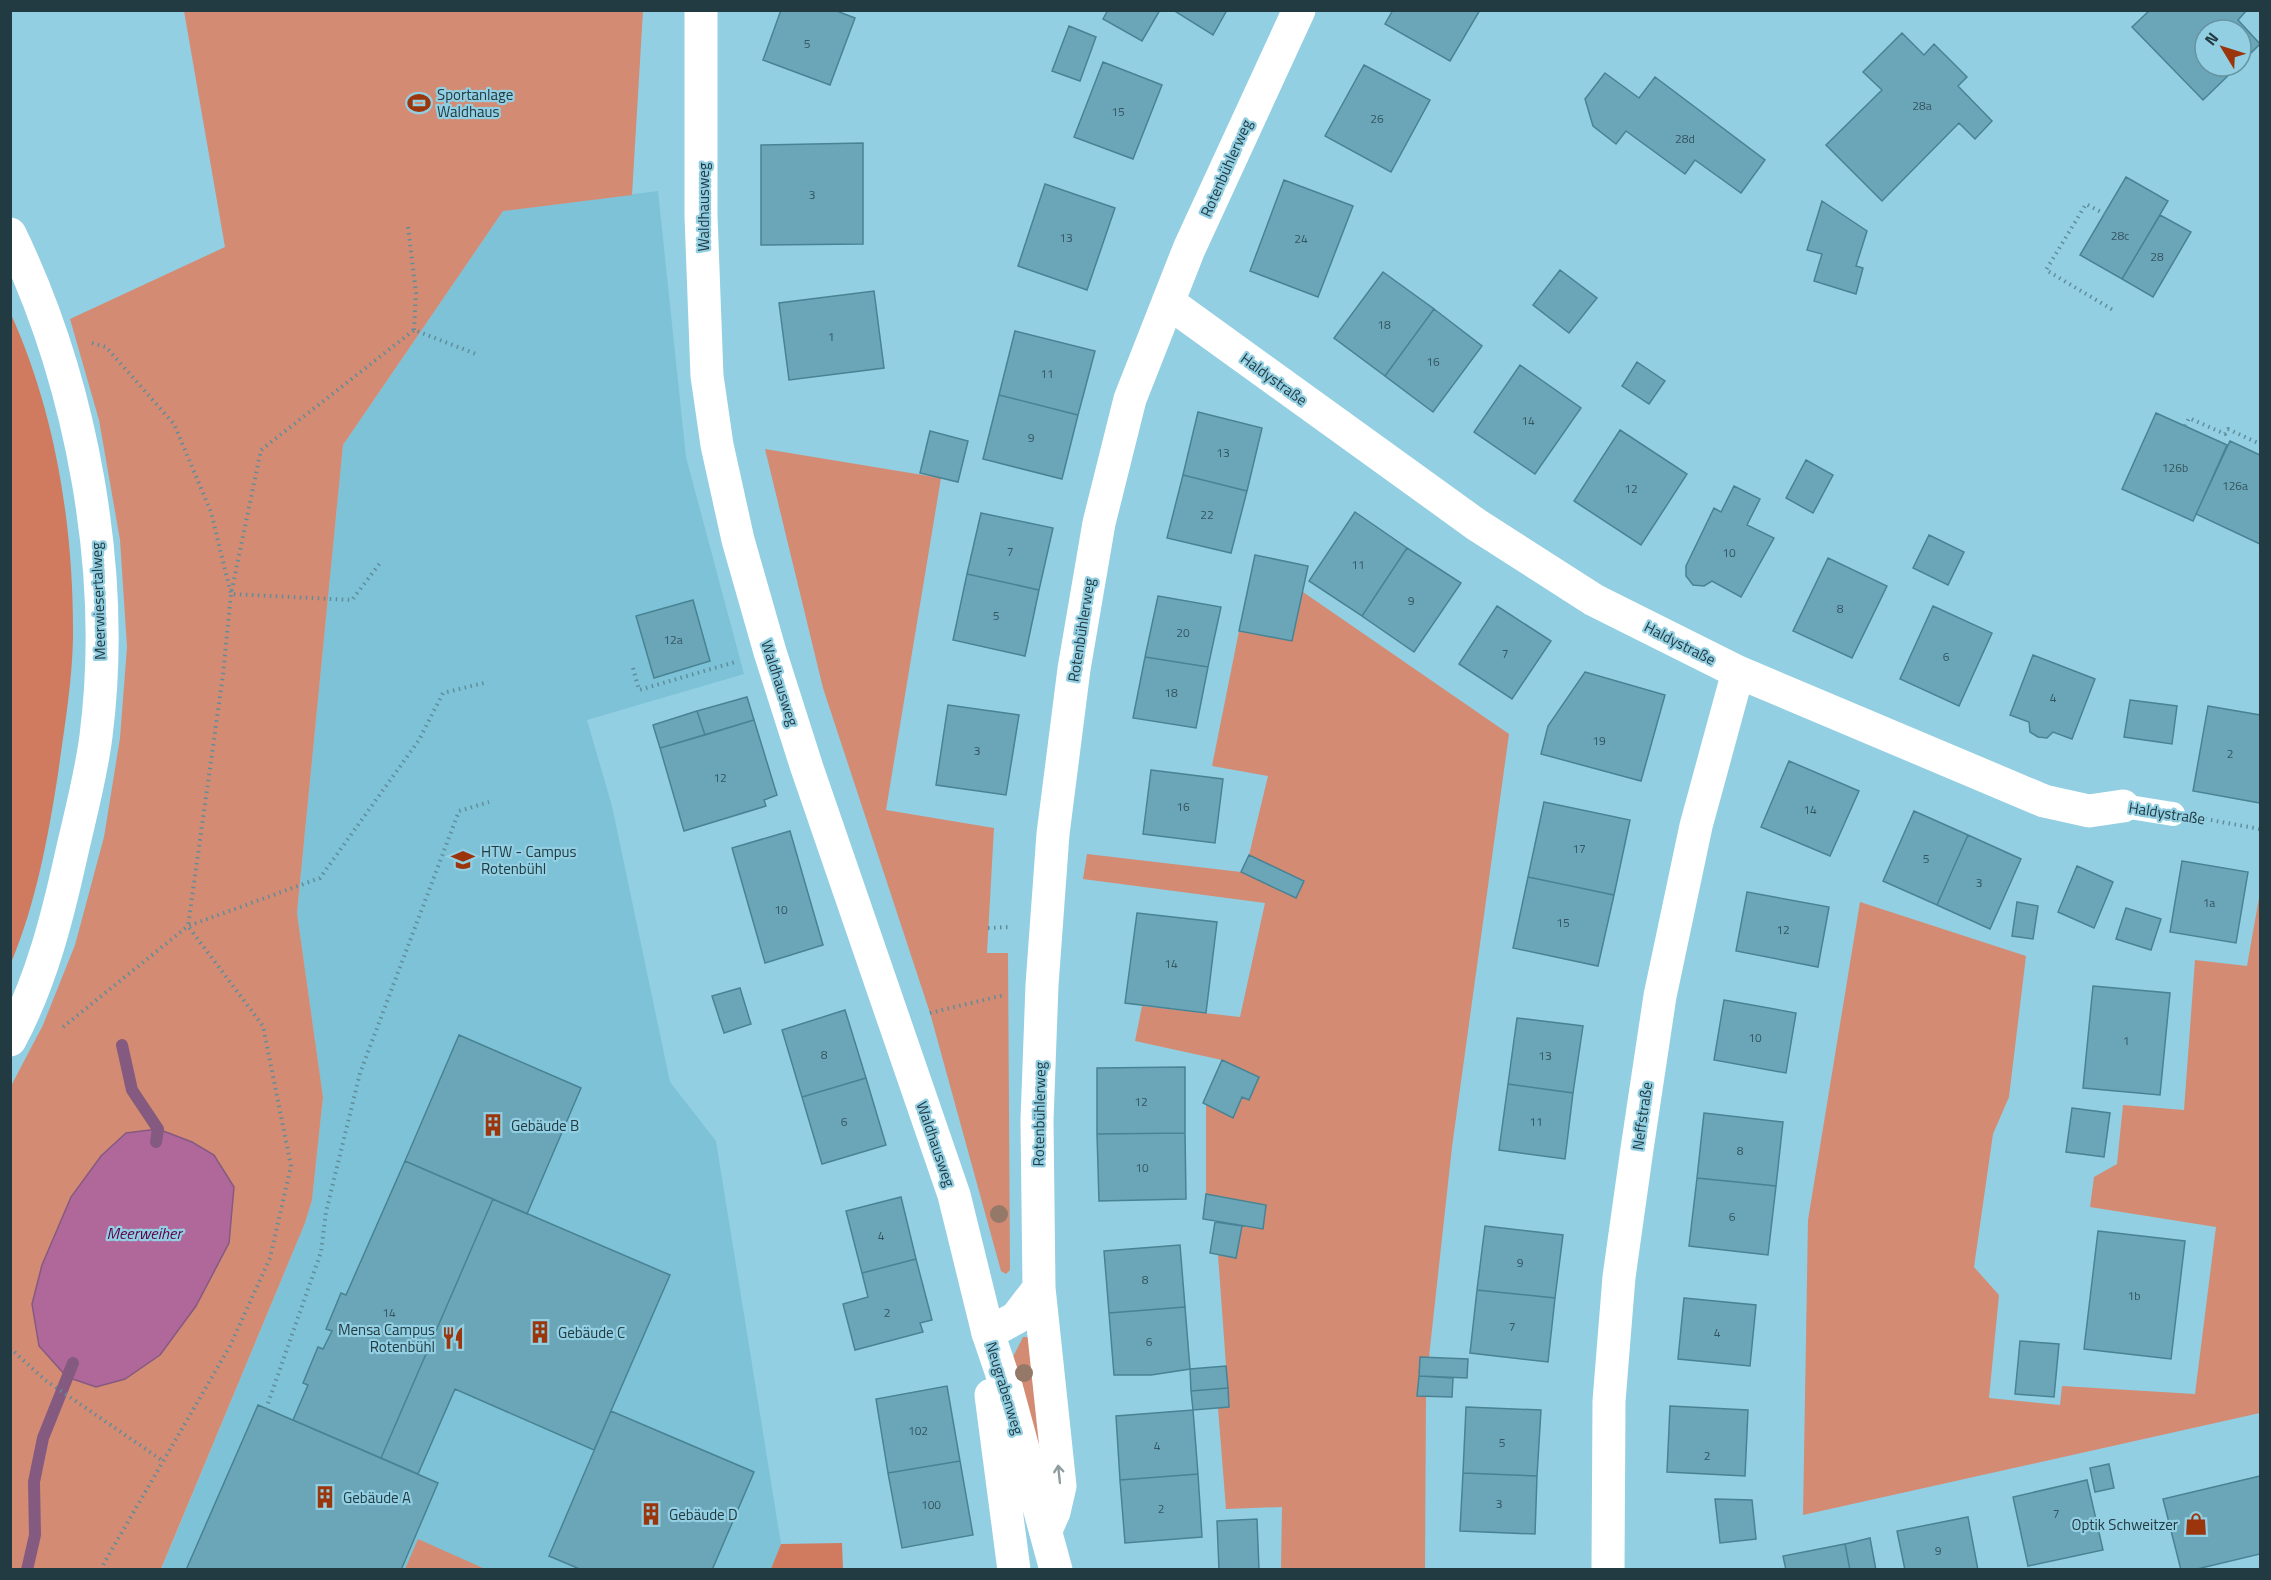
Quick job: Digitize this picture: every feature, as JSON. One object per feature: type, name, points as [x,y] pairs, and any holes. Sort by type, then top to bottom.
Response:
[{"type":"street","name":"Waldhausweg","points":[[701,10],[701,216],[707,376],[717,445],[738,540],[770,652],[954,1195],[988,1333]]},
{"type":"street","name":"Rotenbühlerweg","points":[[1046,1530],[1054,1512],[1060,1486],[1039,1288],[1037,1120],[1042,985],[1053,834],[1074,669],[1099,523],[1130,399],[1168,302],[1257,98],[1299,10]]},
{"type":"street","name":"Meerwiesertalweg","points":[[10,234],[49,330],[76,424],[97,544],[102,644],[96,737],[55,927],[22,1017],[10,1040]]},
{"type":"street","name":"Haldystraße","points":[[1168,302],[1531,562],[1594,600],[1738,672],[2044,801],[2089,811],[2123,806]]},
{"type":"street","name":"Neffstraße","points":[[1608,1569],[1609,1401],[1619,1277],[1637,1149],[1660,996],[1696,826],[1738,672]]},
{"type":"street","points":[[988,1333],[1016,1318],[1039,1288]]},
{"type":"street","name":"Neugrabenweg","points":[[988,1333],[1006,1386],[1056,1569]]},
{"type":"street","name":"Neugrabenweg","points":[[988,1333],[991,1391],[1014,1569]]},
{"type":"lane","name":"Haldystraße","points":[[2123,806],[2173,814]]},
{"type":"path","points":[[2105,214],[2086,204],[2046,270],[2113,310]]},
{"type":"path","points":[[100,1569],[230,1346],[270,1258],[291,1166],[263,1026],[188,926],[223,675],[231,594],[261,450],[414,330],[416,293],[408,227]]},
{"type":"path","points":[[414,330],[476,354]]},
{"type":"path","points":[[89,341],[106,347],[174,424],[211,512],[231,594]]},
{"type":"path","points":[[2185,426],[2189,418],[2225,434],[2228,429],[2260,444]]},
{"type":"path","points":[[231,594],[352,600],[380,563]]},
{"type":"path","points":[[633,668],[639,690],[770,652]]},
{"type":"path","points":[[63,1027],[188,926],[320,878],[419,740],[443,693],[488,682]]},
{"type":"path","points":[[266,1408],[321,1252],[326,1212],[360,1073],[459,811],[489,802]]},
{"type":"path","name":"Haldystraße","points":[[2173,814],[2260,829]]},
{"type":"path","points":[[988,928],[1012,927]]},
{"type":"path","points":[[930,1013],[1042,985]]},
{"type":"path","points":[[10,1347],[45,1380],[163,1461]]},
{"type":"shaded area","points":[[184,11],[643,11],[632,195],[503,211],[343,445],[297,913],[323,1097],[312,1200],[305,1223],[161,1569],[11,1570],[11,1086],[43,1025],[75,945],[104,837],[120,738],[127,647],[120,540],[99,420],[70,319],[225,247]]},
{"type":"shaded area","name":"HTW - Campus Rotenbühl","points":[[658,191],[686,457],[744,674],[587,720],[612,806],[670,1082],[716,1141],[781,1544],[771,1570],[161,1570],[305,1223],[312,1200],[323,1097],[297,913],[343,445],[503,211]]},
{"type":"shaded area","points":[[10,312],[39,390],[59,472],[70,555],[73,639],[67,707],[50,822],[34,894],[11,963]]},
{"type":"shaded area","points":[[765,449],[941,478],[886,810],[994,828],[987,953],[1008,953],[1010,1270],[1006,1274],[1001,1271],[930,1013],[823,688]]},
{"type":"shaded area","points":[[1303,592],[1509,734],[1452,1147],[1429,1357],[1420,1357],[1418,1395],[1426,1396],[1425,1569],[1281,1569],[1282,1507],[1226,1509],[1218,1408],[1229,1407],[1218,1255],[1236,1257],[1242,1226],[1263,1229],[1266,1205],[1206,1194],[1206,1105],[1233,1117],[1242,1097],[1249,1100],[1259,1077],[1222,1060],[1135,1041],[1142,1006],[1240,1017],[1265,903],[1083,879],[1087,854],[1241,872],[1296,898],[1249,855],[1268,776],[1212,766],[1239,631],[1292,641]]},
{"type":"shaded area","points":[[2260,892],[2260,1413],[1803,1515],[1808,1220],[1860,902],[2026,956],[2009,1097],[1993,1134],[1974,1267],[1999,1295],[1989,1398],[2060,1405],[2062,1386],[2195,1394],[2216,1227],[2090,1207],[2094,1177],[2117,1164],[2123,1105],[2184,1110],[2195,960],[2247,966]]},
{"type":"shaded area","points":[[1023,1337],[1031,1337],[1046,1470],[1013,1357]]},
{"type":"shaded area","points":[[418,1539],[483,1568],[405,1569]]},
{"type":"shaded area","points":[[842,1543],[843,1569],[771,1569],[781,1544]]},
{"type":"water","name":"Meerweiher","points":[[158,1129],[192,1142],[214,1155],[234,1187],[229,1243],[196,1306],[160,1355],[125,1379],[96,1387],[67,1377],[39,1346],[32,1304],[42,1265],[71,1197],[101,1156],[126,1133]]},
{"type":"building","points":[[781,10],[834,10],[855,18],[830,85],[763,60]]},
{"type":"building","points":[[1108,10],[1160,10],[1142,41],[1103,19]]},
{"type":"building","points":[[1173,10],[1227,10],[1213,35]]},
{"type":"building","points":[[1393,10],[1480,10],[1450,61],[1385,24]]},
{"type":"building","points":[[2150,10],[2247,10],[2240,18],[2193,18],[2193,78],[2226,78],[2203,100],[2132,27]]},
{"type":"building","points":[[1069,26],[1096,37],[1080,81],[1052,71]]},
{"type":"building","points":[[1902,33],[1924,55],[1934,44],[1967,77],[1958,86],[1992,121],[1975,139],[1959,123],[1882,201],[1826,145],[1882,90],[1863,72]]},
{"type":"building","points":[[2253,36],[2260,44],[2253,51]]},
{"type":"building","points":[[1103,62],[1162,85],[1133,159],[1074,137]]},
{"type":"building","points":[[1364,65],[1430,100],[1391,172],[1325,136]]},
{"type":"building","points":[[1605,73],[1639,98],[1655,77],[1765,160],[1741,193],[1695,160],[1685,174],[1626,131],[1616,144],[1593,126],[1585,99]]},
{"type":"building","points":[[863,143],[863,244],[761,245],[761,145]]},
{"type":"building","points":[[2126,177],[2168,201],[2122,279],[2080,255]]},
{"type":"building","points":[[1284,180],[1353,206],[1318,297],[1250,271]]},
{"type":"building","points":[[1045,184],[1115,208],[1087,290],[1018,266]]},
{"type":"building","points":[[1822,201],[1867,231],[1856,266],[1863,268],[1856,294],[1814,281],[1822,254],[1807,250]]},
{"type":"building","points":[[2160,215],[2191,232],[2153,297],[2122,279]]},
{"type":"building","points":[[1560,270],[1597,298],[1569,333],[1533,305]]},
{"type":"building","points":[[1383,272],[1434,309],[1385,376],[1334,338]]},
{"type":"building","points":[[874,291],[884,368],[789,380],[779,303]]},
{"type":"building","points":[[1434,309],[1482,346],[1433,412],[1385,376]]},
{"type":"building","points":[[1015,331],[1095,351],[1078,415],[999,395]]},
{"type":"building","points":[[1637,362],[1665,381],[1649,404],[1622,386]]},
{"type":"building","points":[[1520,365],[1581,408],[1535,474],[1474,432]]},
{"type":"building","points":[[999,395],[1078,415],[1062,479],[983,459]]},
{"type":"building","points":[[1198,412],[1262,428],[1247,491],[1183,475]]},
{"type":"building","points":[[2156,413],[2227,445],[2193,521],[2122,489]]},
{"type":"building","points":[[1620,430],[1687,474],[1641,545],[1574,501]]},
{"type":"building","points":[[930,431],[968,441],[958,482],[920,473]]},
{"type":"building","points":[[2230,441],[2260,455],[2260,544],[2196,514]]},
{"type":"building","points":[[1806,460],[1833,475],[1813,513],[1786,498]]},
{"type":"building","points":[[1183,475],[1247,491],[1231,553],[1167,538]]},
{"type":"building","points":[[1734,486],[1760,499],[1747,525],[1774,538],[1741,597],[1712,581],[1704,586],[1693,585],[1686,576],[1686,566],[1714,508],[1721,512]]},
{"type":"building","points":[[1355,512],[1407,548],[1362,616],[1309,581]]},
{"type":"building","points":[[981,513],[1053,528],[1039,590],[967,574]]},
{"type":"building","points":[[1929,535],[1964,552],[1948,585],[1913,568]]},
{"type":"building","points":[[1407,548],[1461,583],[1414,652],[1362,616]]},
{"type":"building","points":[[1255,555],[1308,566],[1292,641],[1239,631]]},
{"type":"building","points":[[1828,558],[1887,586],[1852,658],[1793,631]]},
{"type":"building","points":[[967,574],[1039,590],[1025,656],[953,640]]},
{"type":"building","points":[[1158,596],[1221,607],[1208,667],[1145,657]]},
{"type":"building","points":[[693,600],[710,661],[654,678],[636,616]]},
{"type":"building","points":[[1497,606],[1551,641],[1512,699],[1459,664]]},
{"type":"building","points":[[1933,606],[1992,633],[1959,706],[1900,679]]},
{"type":"building","points":[[2033,655],[2095,679],[2072,739],[2053,732],[2047,738],[2038,737],[2030,732],[2029,722],[2010,715]]},
{"type":"building","points":[[1145,657],[1208,667],[1196,728],[1133,718]]},
{"type":"building","points":[[1585,672],[1665,695],[1641,781],[1541,754],[1548,726]]},
{"type":"building","points":[[747,697],[754,720],[705,735],[697,711]]},
{"type":"building","points":[[2130,700],[2177,706],[2172,744],[2124,737]]},
{"type":"building","points":[[948,705],[1019,715],[1006,795],[936,785]]},
{"type":"building","points":[[2208,706],[2260,715],[2260,803],[2193,791]]},
{"type":"building","points":[[697,711],[705,735],[660,748],[653,725]]},
{"type":"building","points":[[754,720],[777,795],[764,800],[766,806],[684,831],[660,748]]},
{"type":"building","points":[[1789,761],[1859,791],[1830,856],[1761,827]]},
{"type":"building","points":[[1151,770],[1223,779],[1215,843],[1143,834]]},
{"type":"building","points":[[1544,802],[1630,820],[1614,895],[1528,877]]},
{"type":"building","points":[[1914,811],[1968,835],[1937,905],[1883,881]]},
{"type":"building","points":[[790,831],[823,945],[765,963],[732,848]]},
{"type":"building","points":[[1968,835],[2021,859],[1990,929],[1937,905]]},
{"type":"building","points":[[1249,855],[1304,881],[1296,898],[1241,872]]},
{"type":"building","points":[[2182,861],[2248,872],[2236,943],[2170,932]]},
{"type":"building","points":[[2077,866],[2113,882],[2094,928],[2058,912]]},
{"type":"building","points":[[1528,877],[1614,895],[1598,966],[1513,948]]},
{"type":"building","points":[[1747,892],[1829,907],[1818,967],[1736,951]]},
{"type":"building","points":[[2017,902],[2038,906],[2033,939],[2012,936]]},
{"type":"building","points":[[2126,908],[2161,919],[2151,950],[2116,939]]},
{"type":"building","points":[[1137,913],[1217,922],[1206,1013],[1125,1003]]},
{"type":"building","points":[[2093,986],[2170,993],[2160,1095],[2083,1088]]},
{"type":"building","points":[[740,988],[751,1024],[724,1033],[712,996]]},
{"type":"building","points":[[1724,1000],[1796,1013],[1786,1073],[1714,1060]]},
{"type":"building","points":[[845,1010],[866,1078],[802,1097],[782,1030]]},
{"type":"building","points":[[1517,1018],[1583,1026],[1573,1093],[1508,1084]]},
{"type":"building","name":"Gebäude B","points":[[459,1035],[581,1088],[527,1214],[405,1161]]},
{"type":"building","points":[[1222,1060],[1259,1077],[1249,1100],[1242,1097],[1233,1118],[1203,1103]]},
{"type":"building","points":[[1185,1067],[1185,1133],[1097,1134],[1097,1068]]},
{"type":"building","points":[[866,1078],[886,1145],[822,1164],[802,1097]]},
{"type":"building","points":[[1508,1084],[1573,1093],[1565,1159],[1499,1150]]},
{"type":"building","points":[[2072,1108],[2110,1113],[2104,1157],[2066,1152]]},
{"type":"building","points":[[1704,1113],[1783,1122],[1776,1186],[1697,1178]]},
{"type":"building","points":[[1185,1133],[1186,1199],[1099,1201],[1097,1134]]},
{"type":"building","points":[[405,1161],[493,1199],[381,1458],[293,1420],[308,1385],[303,1383],[318,1347],[323,1349],[332,1331],[326,1329],[341,1293],[346,1295]]},
{"type":"building","points":[[1697,1178],[1776,1186],[1768,1255],[1689,1246]]},
{"type":"building","points":[[1206,1194],[1266,1205],[1263,1229],[1203,1219]]},
{"type":"building","points":[[901,1197],[916,1259],[862,1273],[846,1211]]},
{"type":"building","name":"Gebäude C","points":[[493,1199],[670,1275],[594,1450],[455,1389],[418,1474],[381,1458]]},
{"type":"building","points":[[1215,1222],[1242,1226],[1236,1258],[1210,1253]]},
{"type":"building","points":[[1485,1226],[1563,1235],[1555,1298],[1477,1290]]},
{"type":"building","points":[[2098,1231],[2185,1241],[2171,1359],[2084,1349]]},
{"type":"building","points":[[1180,1245],[1185,1307],[1109,1313],[1104,1251]]},
{"type":"building","points":[[916,1259],[932,1320],[920,1323],[923,1332],[855,1350],[843,1304],[868,1297],[862,1273]]},
{"type":"building","points":[[1477,1290],[1555,1298],[1548,1362],[1470,1353]]},
{"type":"building","points":[[1684,1298],[1756,1305],[1750,1366],[1678,1359]]},
{"type":"building","points":[[1185,1307],[1190,1369],[1151,1375],[1114,1375],[1109,1313]]},
{"type":"building","points":[[2020,1341],[2059,1344],[2054,1397],[2015,1394]]},
{"type":"building","points":[[1420,1357],[1468,1359],[1467,1378],[1419,1376]]},
{"type":"building","points":[[1226,1366],[1228,1388],[1191,1391],[1190,1369]]},
{"type":"building","points":[[1419,1376],[1453,1378],[1452,1397],[1417,1396]]},
{"type":"building","points":[[947,1386],[960,1461],[888,1473],[876,1399]]},
{"type":"building","points":[[1228,1388],[1229,1407],[1193,1410],[1191,1391]]},
{"type":"building","name":"Gebäude A","points":[[258,1405],[438,1483],[401,1570],[186,1570]]},
{"type":"building","points":[[1670,1406],[1748,1410],[1745,1476],[1667,1472]]},
{"type":"building","points":[[1466,1407],[1541,1410],[1537,1476],[1463,1473]]},
{"type":"building","points":[[1193,1410],[1198,1474],[1120,1480],[1116,1416]]},
{"type":"building","name":"Gebäude D","points":[[611,1411],[754,1472],[712,1570],[582,1570],[549,1556]]},
{"type":"building","points":[[960,1461],[973,1535],[902,1548],[888,1473]]},
{"type":"building","points":[[2109,1464],[2114,1488],[2095,1492],[2090,1468]]},
{"type":"building","points":[[1463,1473],[1537,1476],[1535,1534],[1460,1531]]},
{"type":"building","points":[[1198,1474],[1202,1537],[1125,1543],[1120,1480]]},
{"type":"building","points":[[2260,1476],[2260,1554],[2193,1570],[2181,1570],[2163,1499]]},
{"type":"building","points":[[2087,1480],[2103,1550],[2028,1566],[2013,1497]]},
{"type":"building","points":[[1715,1499],[1752,1500],[1756,1539],[1720,1543]]},
{"type":"building","points":[[1968,1517],[1978,1570],[1905,1570],[1897,1531]]},
{"type":"building","points":[[1257,1519],[1259,1570],[1219,1570],[1217,1521]]},
{"type":"building","points":[[1870,1538],[1876,1570],[1850,1570],[1845,1544]]},
{"type":"building","points":[[1845,1544],[1850,1570],[1786,1570],[1783,1556]]},
{"type":"waterway","points":[[122,1045],[132,1090],[158,1129],[156,1142]]},
{"type":"waterway","points":[[27,1570],[35,1535],[34,1482],[43,1438],[73,1363]]},
{"type":"place","name":"Sportanlage Waldhaus","points":[[419,103]]},
{"type":"place","name":"HTW - Campus Rotenbühl","points":[[463,860]]},
{"type":"place","name":"Gebäude B","points":[[493,1125]]},
{"type":"place","name":"Gebäude C","points":[[540,1332]]},
{"type":"place","name":"Mensa Campus Rotenbühl","points":[[453,1338]]},
{"type":"place","name":"Gebäude A","points":[[325,1497]]},
{"type":"place","name":"Gebäude D","points":[[651,1514]]},
{"type":"place","name":"Optik Schweitzer","points":[[2196,1524]]}]
